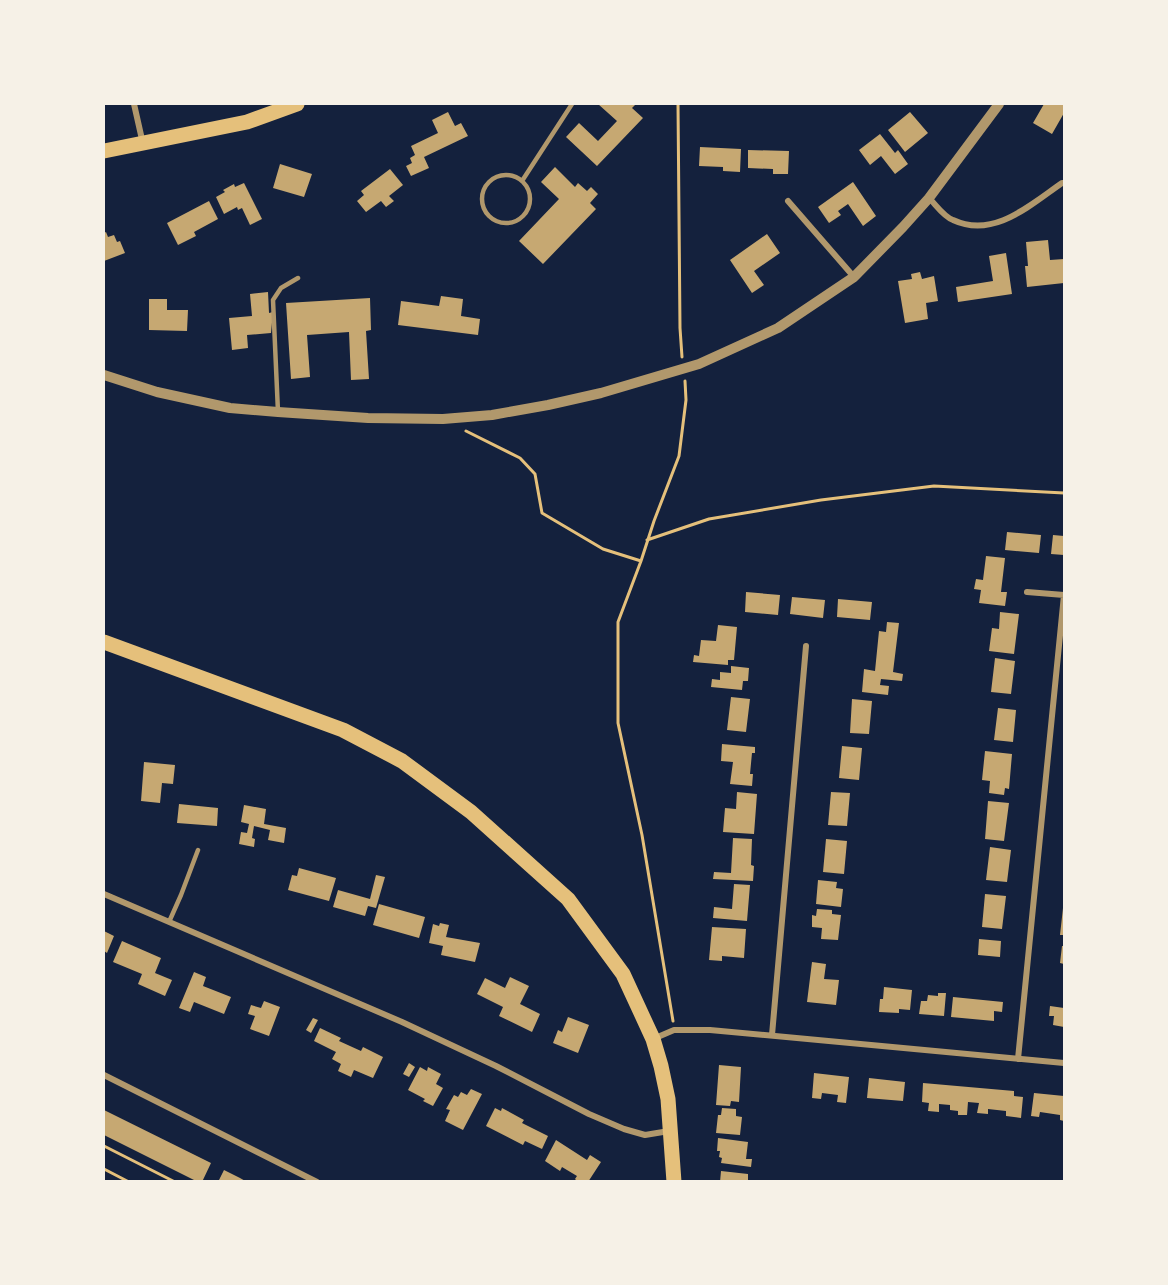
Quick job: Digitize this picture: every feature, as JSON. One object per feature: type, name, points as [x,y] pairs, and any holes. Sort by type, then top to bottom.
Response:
[{"type":"main road","points":[[104,151],[247,122],[297,104]]},
{"type":"main road","points":[[104,642],[343,730],[402,761],[471,812],[568,899],[623,974],[653,1040],[662,1066],[668,1099],[674,1182]]},
{"type":"street","points":[[134,104],[143,144]]},
{"type":"street","points":[[104,375],[157,392],[230,408],[368,418],[443,419],[492,415],[548,405],[601,393],[699,364],[778,328],[854,277],[929,198],[999,104]]},
{"type":"street","points":[[929,198],[952,220],[978,227],[999,223],[1065,183]]},
{"type":"street","points":[[788,201],[854,277]]},
{"type":"street","points":[[1018,1059],[1064,595],[1027,592]]},
{"type":"street","points":[[772,1035],[806,646]]},
{"type":"street","points":[[104,894],[402,1022],[624,1129],[645,1135],[671,1131]]},
{"type":"street","points":[[653,1040],[674,1030],[710,1030],[1065,1063]]},
{"type":"street","points":[[104,1075],[317,1182]]},
{"type":"lane","points":[[522,181],[572,104]]},
{"type":"lane","points":[[507,175],[522,181],[530,195],[528,209],[524,216],[518,221],[503,224],[489,217],[482,203],[485,186],[498,176],[507,175]]},
{"type":"lane","points":[[278,412],[273,300],[281,288],[298,278]]},
{"type":"lane","points":[[169,922],[198,850]]},
{"type":"path","points":[[678,104],[682,358]]},
{"type":"path","points":[[674,1030],[642,836],[618,723],[618,622],[679,456],[687,399],[684,379]]},
{"type":"path","points":[[443,419],[520,458],[536,474],[542,513],[603,549],[641,561]]},
{"type":"path","points":[[647,540],[709,519],[934,486],[1065,493]]},
{"type":"path","points":[[104,1146],[175,1182]]},
{"type":"path","points":[[104,1169],[129,1182]]},
{"type":"building","points":[[598,104],[636,104],[632,108],[643,118],[597,166],[566,137],[579,123],[598,141],[617,121]]},
{"type":"building","points":[[1044,104],[1064,104],[1064,113],[1052,134],[1033,123]]},
{"type":"building","points":[[448,112],[455,126],[461,123],[468,136],[424,157],[429,168],[411,176],[406,166],[412,163],[410,158],[415,155],[411,146],[438,133],[432,120]]},
{"type":"building","points":[[910,112],[928,133],[905,152],[888,130]]},
{"type":"building","points":[[880,134],[895,153],[898,150],[908,164],[895,174],[881,156],[870,165],[859,150]]},
{"type":"building","points":[[700,147],[741,149],[740,172],[723,171],[723,167],[699,166]]},
{"type":"building","points":[[748,150],[789,151],[788,174],[773,174],[773,169],[748,168]]},
{"type":"building","points":[[280,164],[312,174],[304,197],[273,188]]},
{"type":"building","points":[[555,167],[575,187],[578,183],[587,191],[591,187],[598,194],[590,203],[596,209],[543,264],[519,241],[559,199],[541,182]]},
{"type":"building","points":[[390,169],[403,185],[389,196],[394,201],[386,207],[381,201],[366,212],[357,201],[364,195],[361,191]]},
{"type":"building","points":[[853,182],[876,216],[863,226],[848,204],[838,211],[841,215],[829,223],[818,207]]},
{"type":"building","points":[[244,183],[262,219],[250,225],[242,208],[238,210],[237,207],[224,214],[216,197],[234,184],[235,187]]},
{"type":"building","points":[[209,201],[218,219],[194,232],[196,236],[178,245],[167,223]]},
{"type":"building","points":[[106,232],[108,237],[114,235],[117,242],[120,241],[125,253],[104,261],[104,233]]},
{"type":"building","points":[[767,234],[780,253],[754,271],[764,285],[752,293],[730,260]]},
{"type":"building","points":[[1048,240],[1050,260],[1064,259],[1064,283],[1027,287],[1026,242]]},
{"type":"building","points":[[1006,253],[1012,294],[958,302],[956,287],[993,281],[989,256]]},
{"type":"building","points":[[920,272],[922,279],[934,276],[938,301],[926,303],[928,319],[905,323],[898,281],[912,279],[911,274]]},
{"type":"building","points":[[268,292],[269,313],[273,312],[271,333],[247,335],[248,348],[232,350],[229,318],[252,316],[250,294]]},
{"type":"building","points":[[441,296],[463,299],[461,316],[480,319],[478,335],[398,325],[401,301],[439,306]]},
{"type":"building","points":[[370,298],[371,330],[366,331],[369,379],[351,380],[349,332],[307,335],[310,377],[291,379],[286,303]]},
{"type":"building","points":[[149,299],[167,299],[167,310],[188,310],[187,331],[149,330]]},
{"type":"building","points":[[1007,532],[1041,535],[1039,553],[1005,550]]},
{"type":"building","points":[[1053,535],[1064,536],[1064,555],[1051,554]]},
{"type":"building","points":[[986,556],[1005,558],[1001,592],[1007,592],[1005,606],[979,603],[981,590],[974,589],[976,579],[983,580]]},
{"type":"building","points":[[746,592],[780,595],[778,615],[745,612]]},
{"type":"building","points":[[792,597],[825,600],[823,618],[790,614]]},
{"type":"building","points":[[838,599],[872,602],[870,620],[837,617]]},
{"type":"building","points":[[1000,612],[1019,614],[1014,654],[989,651],[992,628],[999,629]]},
{"type":"building","points":[[887,622],[899,623],[893,672],[903,674],[902,681],[881,679],[880,685],[889,686],[888,695],[862,692],[864,669],[875,671],[879,631],[886,632]]},
{"type":"building","points":[[718,625],[737,627],[734,660],[728,660],[728,665],[693,662],[694,655],[699,656],[701,640],[716,641]]},
{"type":"building","points":[[995,658],[1015,661],[1011,694],[991,692]]},
{"type":"building","points":[[731,666],[749,668],[748,681],[743,681],[742,690],[711,687],[712,679],[720,680],[720,672],[731,673]]},
{"type":"building","points":[[731,697],[750,699],[746,732],[727,730]]},
{"type":"building","points":[[852,699],[872,701],[869,734],[850,733]]},
{"type":"building","points":[[998,708],[1016,710],[1013,742],[994,740]]},
{"type":"building","points":[[722,744],[755,747],[755,753],[752,753],[750,774],[753,774],[752,786],[730,784],[733,762],[721,761]]},
{"type":"building","points":[[842,746],[862,748],[859,780],[839,778]]},
{"type":"building","points":[[985,751],[1012,754],[1009,789],[1005,788],[1004,795],[989,793],[990,781],[982,780]]},
{"type":"building","points":[[144,762],[175,765],[173,784],[162,783],[160,803],[141,801]]},
{"type":"building","points":[[737,792],[757,794],[754,834],[723,832],[725,808],[736,809]]},
{"type":"building","points":[[831,792],[850,793],[847,826],[828,825]]},
{"type":"building","points":[[988,801],[1009,803],[1004,841],[985,839]]},
{"type":"building","points":[[179,804],[218,808],[217,826],[177,823]]},
{"type":"building","points":[[244,805],[266,809],[264,824],[286,828],[284,843],[268,840],[270,830],[254,826],[252,838],[255,839],[254,847],[239,844],[241,832],[247,833],[249,824],[241,822]]},
{"type":"building","points":[[733,838],[752,839],[753,881],[713,879],[714,872],[731,873]]},
{"type":"building","points":[[826,839],[847,841],[844,874],[823,872]]},
{"type":"building","points":[[990,847],[1011,850],[1007,882],[986,880]]},
{"type":"building","points":[[299,868],[336,878],[329,901],[288,890],[292,875],[297,876]]},
{"type":"building","points":[[376,875],[385,877],[376,908],[368,906],[365,916],[333,907],[338,890],[370,899]]},
{"type":"building","points":[[818,880],[837,882],[836,888],[843,889],[841,907],[816,904]]},
{"type":"building","points":[[734,884],[750,885],[747,921],[713,918],[714,907],[732,909]]},
{"type":"building","points":[[985,894],[1006,896],[1002,929],[982,927]]},
{"type":"building","points":[[379,904],[425,917],[419,938],[373,925]]},
{"type":"building","points":[[1063,908],[1064,935],[1060,935]]},
{"type":"building","points":[[817,909],[832,910],[832,914],[841,915],[838,940],[821,939],[822,928],[812,927],[812,915],[816,916]]},
{"type":"building","points":[[440,923],[449,925],[446,937],[480,943],[475,962],[441,955],[443,946],[429,943],[433,924],[439,926]]},
{"type":"building","points":[[712,927],[746,929],[744,958],[722,956],[722,961],[709,960]]},
{"type":"building","points":[[104,931],[114,936],[107,953],[104,951]]},
{"type":"building","points":[[979,939],[1001,941],[1000,957],[978,955]]},
{"type":"building","points":[[122,941],[161,958],[155,973],[172,980],[165,996],[138,984],[142,974],[113,962]]},
{"type":"building","points":[[1062,946],[1064,946],[1064,964],[1060,963]]},
{"type":"building","points":[[812,962],[826,964],[824,979],[839,980],[836,1005],[807,1002]]},
{"type":"building","points":[[194,972],[206,977],[203,986],[231,997],[224,1014],[194,1002],[190,1012],[179,1008]]},
{"type":"building","points":[[510,977],[529,986],[520,1004],[540,1014],[532,1032],[499,1016],[503,1007],[477,994],[485,978],[505,988]]},
{"type":"building","points":[[884,987],[912,990],[910,1010],[899,1009],[899,1013],[879,1012]]},
{"type":"building","points":[[938,993],[946,993],[944,1016],[919,1014],[921,1001],[927,1001],[928,995],[938,996]]},
{"type":"building","points":[[953,997],[1003,1002],[1002,1012],[994,1011],[994,1021],[951,1017]]},
{"type":"building","points":[[264,1001],[280,1007],[269,1036],[250,1029],[255,1016],[248,1014],[251,1005],[261,1008]]},
{"type":"building","points":[[1050,1006],[1064,1008],[1064,1027],[1053,1025],[1054,1016],[1049,1016]]},
{"type":"building","points":[[568,1017],[589,1025],[578,1053],[553,1043],[558,1030],[562,1032]]},
{"type":"building","points":[[313,1018],[318,1020],[311,1033],[306,1030]]},
{"type":"building","points":[[320,1028],[341,1038],[339,1041],[361,1051],[363,1047],[383,1057],[373,1078],[354,1070],[351,1077],[338,1071],[341,1064],[332,1059],[336,1052],[314,1041]]},
{"type":"building","points":[[409,1063],[415,1067],[409,1077],[403,1074]]},
{"type":"building","points":[[719,1065],[741,1067],[739,1102],[731,1101],[730,1106],[716,1105]]},
{"type":"building","points":[[420,1067],[427,1071],[428,1067],[441,1074],[436,1084],[443,1088],[433,1106],[408,1090]]},
{"type":"building","points":[[814,1073],[849,1077],[846,1103],[837,1102],[838,1095],[822,1093],[821,1099],[812,1098]]},
{"type":"building","points":[[869,1078],[905,1082],[903,1101],[867,1098]]},
{"type":"building","points":[[923,1083],[1014,1091],[1014,1096],[1023,1097],[1021,1118],[1006,1116],[1006,1111],[988,1109],[988,1114],[977,1113],[979,1103],[968,1102],[967,1115],[958,1115],[958,1111],[950,1110],[950,1105],[939,1104],[939,1112],[928,1111],[929,1103],[922,1102]]},
{"type":"building","points":[[471,1089],[482,1094],[463,1130],[445,1121],[450,1110],[446,1109],[454,1095],[458,1097],[461,1092],[467,1095]]},
{"type":"building","points":[[1034,1093],[1064,1096],[1064,1121],[1060,1120],[1060,1115],[1040,1112],[1039,1117],[1031,1116]]},
{"type":"building","points":[[495,1108],[501,1111],[502,1108],[524,1120],[522,1123],[548,1136],[542,1149],[525,1141],[523,1145],[486,1126]]},
{"type":"building","points":[[722,1108],[736,1109],[736,1116],[742,1117],[740,1135],[716,1133],[718,1115],[721,1115]]},
{"type":"building","points":[[104,1110],[211,1163],[202,1182],[104,1135]]},
{"type":"building","points":[[718,1138],[748,1142],[746,1159],[752,1159],[751,1167],[721,1163],[720,1151],[717,1151]]},
{"type":"building","points":[[556,1140],[587,1160],[590,1155],[601,1162],[588,1182],[578,1182],[575,1179],[577,1176],[562,1167],[560,1171],[545,1161]]},
{"type":"building","points":[[224,1170],[240,1178],[247,1182],[218,1182]]},
{"type":"building","points":[[721,1171],[748,1174],[748,1182],[720,1182]]}]
